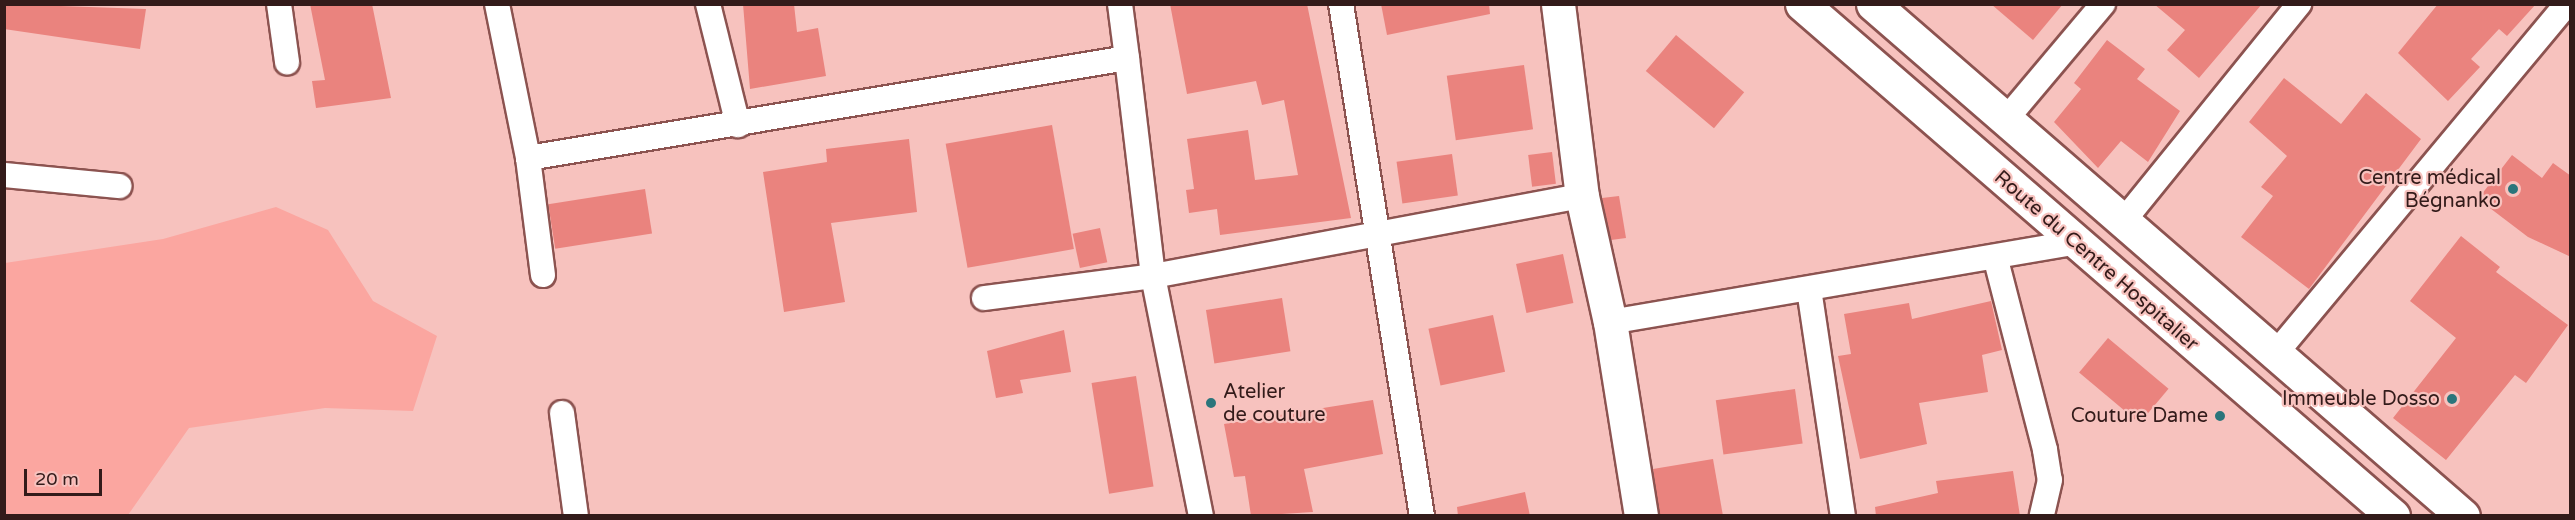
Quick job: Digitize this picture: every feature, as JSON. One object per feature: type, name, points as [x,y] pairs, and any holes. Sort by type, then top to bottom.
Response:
[{"type":"street","points":[[279,4],[287,62]]},
{"type":"street","points":[[497,4],[528,158],[543,275]]},
{"type":"street","points":[[708,4],[738,125]]},
{"type":"street","points":[[1120,4],[1153,276],[1201,516]]},
{"type":"street","points":[[1341,4],[1380,233],[1422,516]]},
{"type":"street","points":[[1558,4],[1582,196],[1610,322],[1641,516]]},
{"type":"street","name":"Route du Centre Hospitalier","points":[[1802,4],[2074,243],[2393,516]]},
{"type":"street","points":[[1873,4],[2125,219],[2463,516]]},
{"type":"street","points":[[2007,118],[2103,4]]},
{"type":"street","points":[[2125,219],[2299,4]]},
{"type":"street","points":[[2276,353],[2567,4]]},
{"type":"street","points":[[528,158],[738,125],[1127,58]]},
{"type":"street","points":[[4,175],[119,186]]},
{"type":"street","points":[[984,298],[1153,276],[1582,196]]},
{"type":"street","points":[[1610,322],[1996,260],[2074,243]]},
{"type":"street","points":[[1996,260],[2045,450],[2050,480],[2042,516]]},
{"type":"street","points":[[1809,289],[1843,516]]},
{"type":"street","points":[[562,413],[576,516]]},
{"type":"shaded area","points":[[276,207],[328,230],[373,301],[437,336],[413,411],[325,408],[189,428],[128,515],[5,515],[5,263],[163,239]]},
{"type":"building","points":[[4,4],[146,9],[140,49],[4,29]]},
{"type":"building","points":[[310,4],[372,4],[391,98],[316,108],[312,81],[325,80]]},
{"type":"building","points":[[743,4],[794,4],[797,32],[818,28],[826,76],[750,89]]},
{"type":"building","points":[[1170,4],[1307,4],[1351,218],[1220,235],[1217,209],[1189,213],[1186,190],[1194,189],[1187,139],[1248,130],[1255,180],[1298,175],[1284,100],[1262,105],[1256,81],[1187,94]]},
{"type":"building","points":[[1381,4],[1489,4],[1490,14],[1387,35]]},
{"type":"building","points":[[1991,4],[2063,4],[2033,40]]},
{"type":"building","points":[[2154,4],[2262,4],[2199,78],[2167,50],[2185,30]]},
{"type":"building","points":[[2438,4],[2536,4],[2507,36],[2499,29],[2471,59],[2480,67],[2448,101],[2398,53]]},
{"type":"building","points":[[1676,35],[1744,92],[1714,128],[1646,71]]},
{"type":"building","points":[[2107,40],[2145,69],[2137,79],[2180,111],[2148,162],[2121,141],[2098,168],[2054,122],[2081,89],[2074,83]]},
{"type":"building","points":[[1524,65],[1533,129],[1456,140],[1447,76]]},
{"type":"building","points":[[2284,78],[2341,124],[2366,93],[2421,139],[2309,289],[2241,237],[2273,196],[2261,187],[2287,156],[2249,122]]},
{"type":"building","points":[[1052,125],[1074,249],[968,268],[946,144]]},
{"type":"building","points":[[909,139],[917,212],[831,223],[845,302],[784,312],[763,172],[827,162],[826,149]]},
{"type":"building","points":[[1552,152],[1556,184],[1532,187],[1528,155]]},
{"type":"building","points":[[1452,154],[1458,196],[1402,203],[1397,162]]},
{"type":"building","name":"Centre médical Bégnanko","points":[[2512,155],[2542,178],[2553,163],[2571,176],[2571,257],[2528,237],[2478,199]]},
{"type":"building","points":[[645,189],[652,233],[555,249],[548,204]]},
{"type":"building","points":[[1619,196],[1626,238],[1611,240],[1602,198]]},
{"type":"building","points":[[1100,228],[1107,262],[1080,268],[1073,234]]},
{"type":"building","points":[[2461,236],[2500,267],[2496,272],[2568,325],[2526,383],[2515,375],[2446,460],[2393,418],[2456,338],[2410,301]]},
{"type":"building","points":[[1563,254],[1573,303],[1526,313],[1516,264]]},
{"type":"building","points":[[1282,298],[1290,351],[1214,363],[1206,310]]},
{"type":"building","points":[[1991,301],[2002,350],[1982,355],[1988,392],[1919,403],[1927,444],[1860,459],[1838,356],[1851,354],[1844,314],[1909,303],[1912,319]]},
{"type":"building","points":[[1493,315],[1505,372],[1441,385],[1428,329]]},
{"type":"building","points":[[1064,330],[1071,372],[1020,380],[1023,393],[996,398],[987,351]]},
{"type":"building","points":[[2108,338],[2169,389],[2140,423],[2079,372]]},
{"type":"building","points":[[1136,376],[1154,487],[1109,494],[1092,383]]},
{"type":"building","points":[[1795,389],[1803,443],[1723,455],[1716,400]]},
{"type":"building","points":[[1373,400],[1383,454],[1304,469],[1313,512],[1251,516],[1245,476],[1234,477],[1224,424]]},
{"type":"building","points":[[1713,459],[1723,516],[1659,516],[1653,469]]},
{"type":"building","points":[[2013,471],[2020,516],[1876,516],[1875,507],[1938,493],[1936,481]]},
{"type":"building","points":[[1525,492],[1530,516],[1458,516],[1457,507]]},
{"type":"place","name":"Centre médical Bégnanko","points":[[2513,189]]},
{"type":"place","name":"Immeuble Dosso","points":[[2452,399]]},
{"type":"place","name":"Atelier de couture","points":[[1211,403]]},
{"type":"place","name":"Couture Dame","points":[[2220,416]]}]
